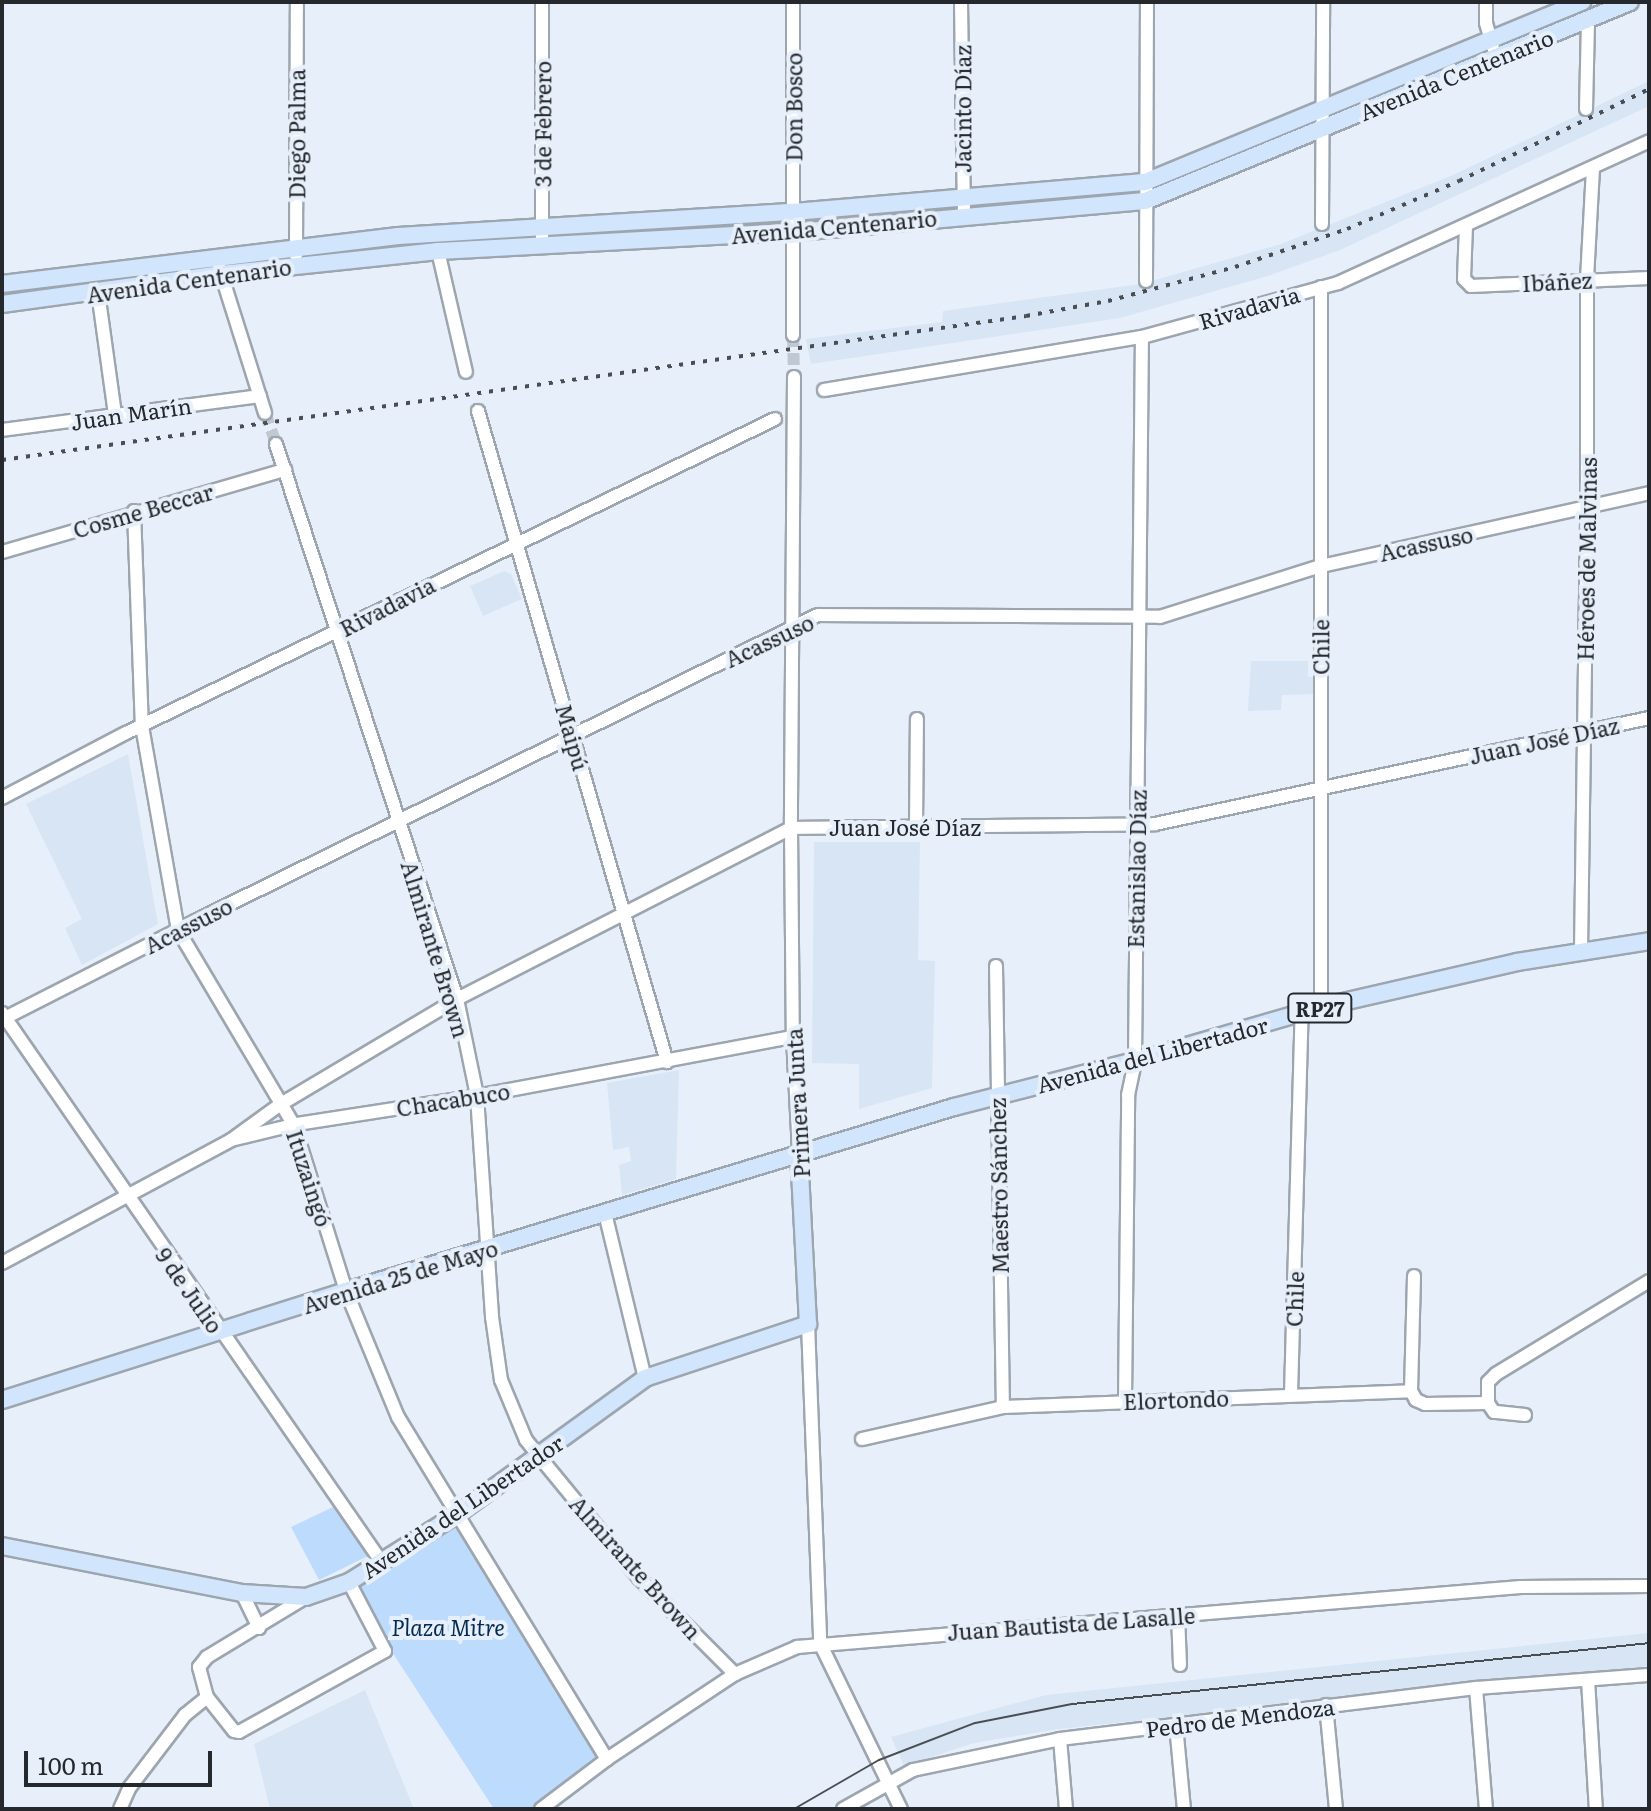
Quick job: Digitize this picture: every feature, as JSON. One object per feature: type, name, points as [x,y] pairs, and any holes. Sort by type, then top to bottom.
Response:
[{"type":"main road","name":"Avenida Centenario","points":[[296,258],[398,236],[793,212],[1145,182],[1582,2]]},
{"type":"main road","name":"Avenida Centenario","points":[[2,284],[296,258],[793,232],[1145,201],[1630,2]]},
{"type":"main road","name":"Avenida Centenario","points":[[2,304],[98,292],[219,267]]},
{"type":"main road","name":"Avenida del Libertador","points":[[799,1152],[1321,1007],[1517,962],[1649,941]]},
{"type":"main road","name":"Avenida 25 de Mayo","points":[[2,1400],[799,1152]]},
{"type":"main road","name":"Primera Junta","points":[[799,1152],[808,1324]]},
{"type":"main road","name":"Avenida del Libertador","points":[[2,1546],[242,1593],[306,1597],[349,1582],[383,1564],[645,1378],[808,1324]]},
{"type":"street","name":"Diego Palma","points":[[296,258],[297,2]]},
{"type":"street","name":"3 de Febrero","points":[[542,2],[542,245]]},
{"type":"street","name":"Don Bosco","points":[[793,2],[793,212]]},
{"type":"street","name":"Jacinto Díaz","points":[[961,2],[964,216]]},
{"type":"street","points":[[1146,281],[1147,2]]},
{"type":"street","points":[[1322,224],[1323,2]]},
{"type":"street","points":[[1486,2],[1490,41],[1498,57]]},
{"type":"street","points":[[1586,109],[1588,19]]},
{"type":"street","name":"Rivadavia","points":[[824,390],[1142,337],[1321,287],[1466,226],[1649,141]]},
{"type":"street","name":"Héroes de Malvinas","points":[[1581,951],[1587,279],[1593,168]]},
{"type":"street","points":[[793,212],[793,335]]},
{"type":"street","name":"Ibáñez","points":[[1466,226],[1466,284],[1471,286],[1649,278]]},
{"type":"street","points":[[438,251],[466,372]]},
{"type":"street","points":[[219,267],[265,413]]},
{"type":"street","name":"Chile","points":[[1321,287],[1321,1007]]},
{"type":"street","points":[[98,292],[115,415]]},
{"type":"street","name":"Estanislao Díaz","points":[[1125,1401],[1128,1095],[1135,1061],[1142,337]]},
{"type":"street","name":"Primera Junta","points":[[794,377],[791,828],[793,1037],[799,1152]]},
{"type":"street","name":"Juan Marín","points":[[2,430],[260,396]]},
{"type":"street","name":"Maipú","points":[[478,411],[667,1062]]},
{"type":"street","name":"Rivadavia","points":[[2,798],[516,542],[775,419]]},
{"type":"street","name":"Almirante Brown","points":[[276,444],[396,822],[457,999],[477,1096],[490,1248],[492,1317],[501,1380],[526,1440],[639,1578],[735,1674]]},
{"type":"street","name":"Cosme Beccar","points":[[2,552],[134,511],[285,470]]},
{"type":"street","name":"Acassuso","points":[[4,1016],[818,615],[1160,617],[1321,566],[1649,493]]},
{"type":"street","name":"Ituzaingó","points":[[134,511],[142,726],[178,930],[294,1125],[346,1291],[398,1417],[607,1759]]},
{"type":"street","name":"Juan José Díaz","points":[[231,1140],[281,1104],[457,999],[791,828],[1136,826],[1649,718]]},
{"type":"street","points":[[916,827],[917,719]]},
{"type":"street","name":"Maestro Sánchez","points":[[996,966],[1003,1407]]},
{"type":"street","name":"Chile","points":[[1291,1394],[1302,1012]]},
{"type":"street","name":"9 de Julio","points":[[4,1016],[126,1197],[383,1564]]},
{"type":"street","name":"Chacabuco","points":[[2,1263],[231,1140],[294,1125],[477,1096],[793,1037]]},
{"type":"street","points":[[605,1213],[645,1378]]},
{"type":"street","points":[[1411,1391],[1414,1276]]},
{"type":"street","points":[[1488,1403],[1488,1382],[1496,1374],[1649,1281]]},
{"type":"street","name":"Primera Junta","points":[[808,1324],[820,1643],[901,1809]]},
{"type":"street","name":"Elortondo","points":[[862,1439],[1003,1407],[1291,1394],[1411,1391],[1416,1400],[1425,1404],[1488,1403],[1494,1412],[1525,1415]]},
{"type":"street","points":[[306,1597],[207,1657],[199,1667],[207,1697],[234,1731],[244,1730],[385,1651],[349,1582]]},
{"type":"street","name":"Juan Bautista de Lasalle","points":[[541,1809],[607,1759],[735,1674],[797,1647],[1521,1587],[1649,1586]]},
{"type":"street","points":[[242,1593],[259,1628]]},
{"type":"street","points":[[1178,1615],[1180,1665]]},
{"type":"street","name":"Pedro de Mendoza","points":[[843,1809],[913,1770],[1060,1739],[1476,1688],[1649,1675]]},
{"type":"street","points":[[1588,1680],[1596,1809]]},
{"type":"street","points":[[1476,1688],[1486,1809]]},
{"type":"street","points":[[120,1809],[130,1787],[185,1715],[207,1697]]},
{"type":"street","points":[[1326,1705],[1336,1809]]},
{"type":"street","points":[[1176,1725],[1184,1809]]},
{"type":"street","points":[[1060,1739],[1066,1809]]},
{"type":"shaded area","points":[[1649,81],[1649,106],[1340,250],[1268,276],[1120,318],[811,364],[806,339],[942,322],[943,311],[1141,284],[1281,244],[1453,175]]},
{"type":"shaded area","points":[[504,571],[511,574],[522,599],[483,616],[470,586]]},
{"type":"shaded area","points":[[1251,661],[1308,661],[1308,677],[1315,677],[1316,694],[1282,695],[1281,710],[1248,711]]},
{"type":"shaded area","points":[[128,754],[158,924],[82,965],[65,928],[82,919],[26,804]]},
{"type":"shaded area","points":[[814,842],[920,842],[918,960],[935,961],[932,1088],[859,1109],[859,1064],[812,1063]]},
{"type":"shaded area","points":[[679,1070],[676,1179],[622,1195],[619,1165],[631,1161],[629,1147],[613,1150],[607,1083]]},
{"type":"shaded area","points":[[1649,1633],[1649,1666],[1059,1729],[974,1743],[904,1766],[891,1737],[1046,1695]]},
{"type":"shaded area","points":[[365,1690],[414,1809],[270,1809],[254,1744]]},
{"type":"green space","points":[[333,1507],[368,1556],[319,1580],[291,1527]]},
{"type":"green space","name":"Plaza Mitre","points":[[455,1523],[599,1757],[530,1809],[494,1809],[392,1652],[357,1586]]},
{"type":"tunnel","points":[[793,335],[794,377]]},
{"type":"tunnel","points":[[265,413],[276,444]]},
{"type":"tram line","points":[[794,1809],[879,1760],[975,1723],[1072,1704],[1649,1643]]},
{"type":"railway","points":[[2,460],[1026,316],[1108,301],[1235,267],[1347,229],[1459,181],[1649,89]]}]
